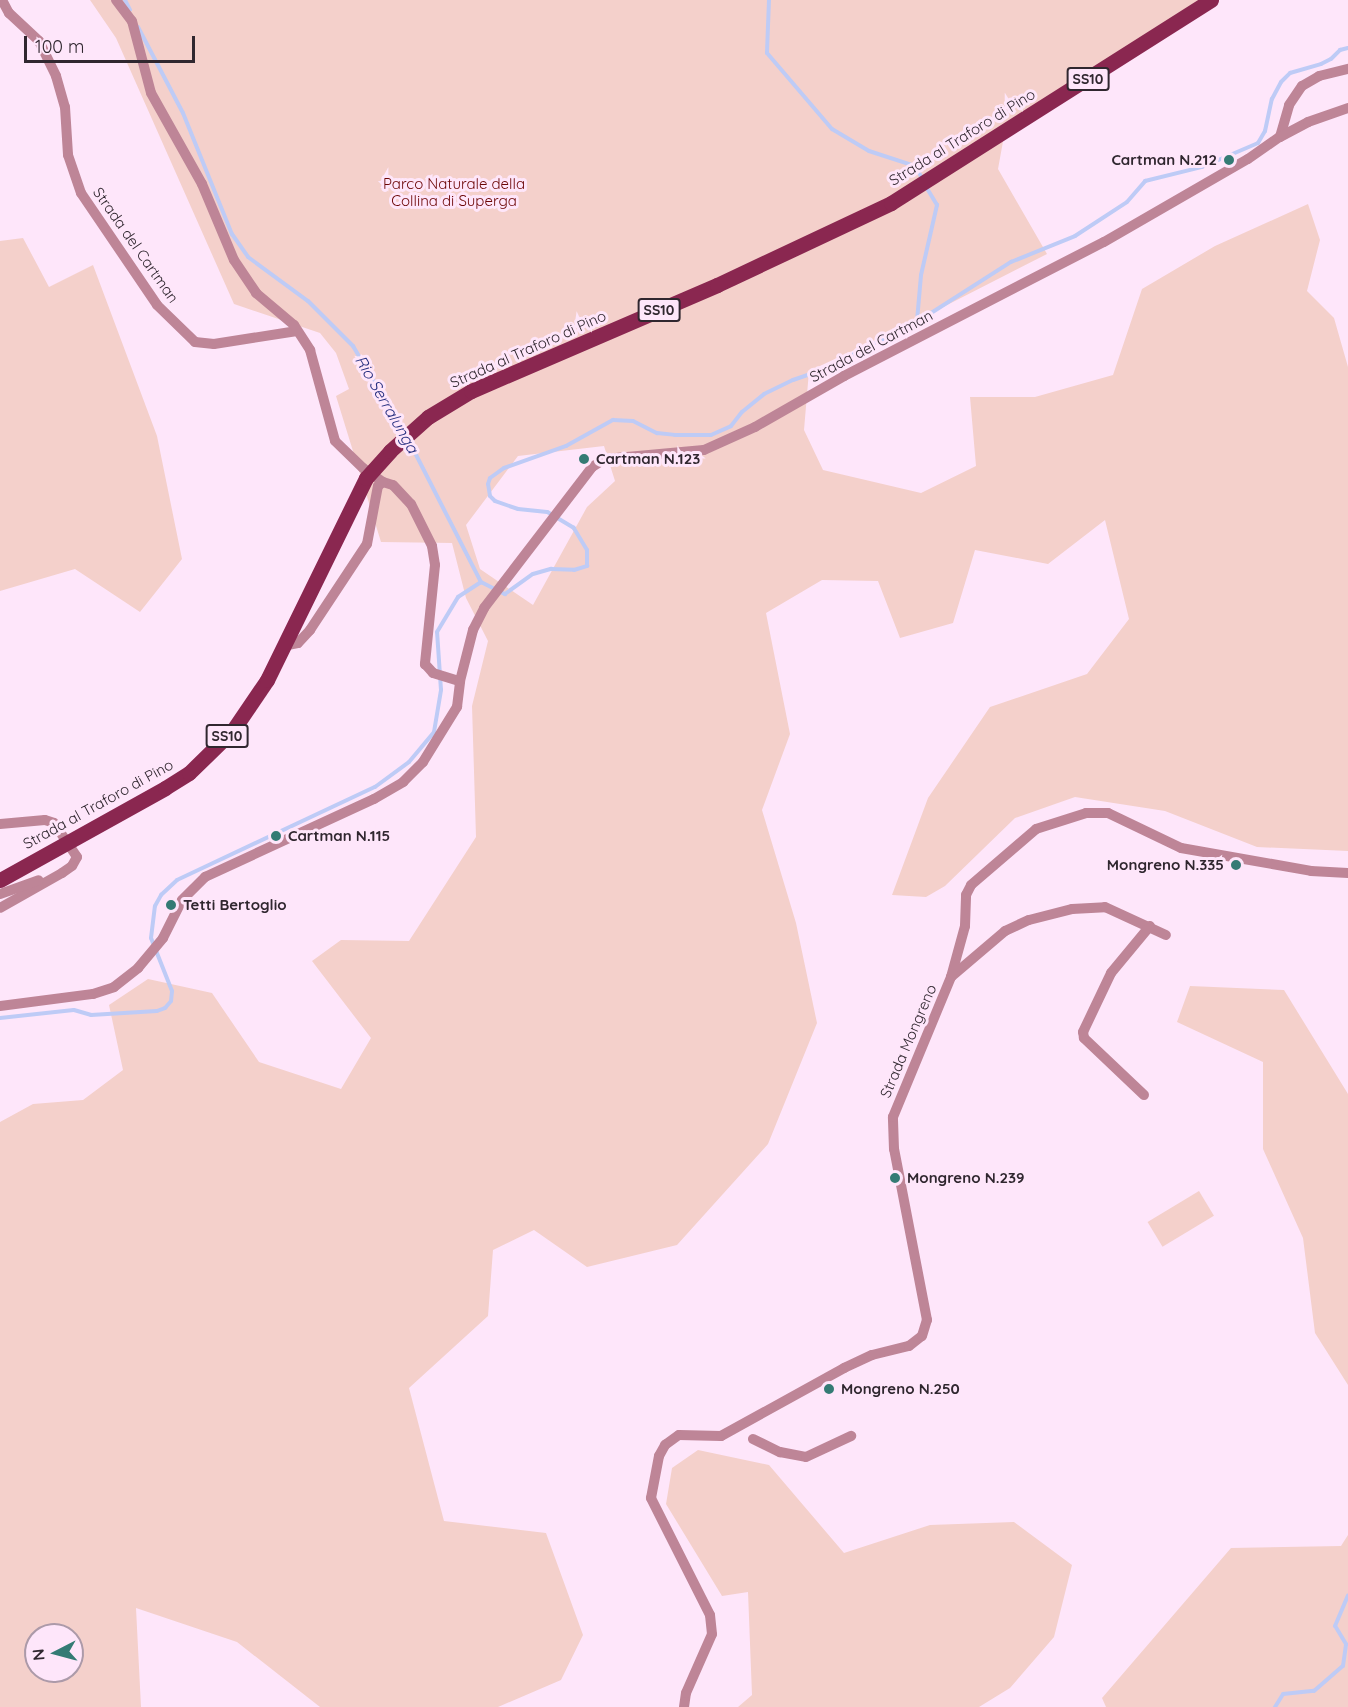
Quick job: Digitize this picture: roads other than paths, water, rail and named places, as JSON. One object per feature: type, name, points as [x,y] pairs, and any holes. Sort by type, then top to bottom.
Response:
[{"type":"main road","name":"Strada al Traforo di Pino","points":[[0,880],[189,773],[232,730],[251,706],[283,646],[354,499],[376,465],[428,417],[471,391],[717,285],[891,203],[1211,0]]},
{"type":"street","name":"Strada del Cartman","points":[[2,0],[14,18],[39,40],[56,76],[64,107],[68,155],[81,193],[157,305],[195,342],[214,344],[297,331]]},
{"type":"street","points":[[116,0],[132,21],[151,93],[202,184],[234,260],[256,293],[297,331],[310,350],[335,441],[363,468],[383,482],[393,485],[411,504],[432,546],[435,565],[425,664],[433,673],[460,681]]},
{"type":"street","points":[[1280,137],[1289,105],[1302,86],[1319,76],[1348,69]]},
{"type":"street","name":"Strada del Cartman","points":[[0,1006],[93,994],[114,987],[138,968],[162,938],[182,900],[205,877],[374,799],[403,782],[423,762],[457,707],[460,681],[473,630],[491,600],[592,467],[605,459],[704,450],[755,427],[844,376],[1104,242],[1248,159],[1280,137],[1308,122],[1348,108]]},
{"type":"street","points":[[283,646],[298,642],[310,630],[367,544],[378,486],[383,482]]},
{"type":"street","name":"Strada Mongreno","points":[[684,1707],[686,1693],[712,1634],[710,1615],[651,1498],[659,1456],[666,1445],[679,1435],[721,1436],[844,1368],[872,1355],[917,1342],[926,1329],[926,1312],[892,1135],[897,1103],[951,977],[965,926],[966,895],[971,885],[1036,829],[1086,813],[1108,813],[1180,848],[1311,871],[1348,873]]},
{"type":"street","points":[[0,824],[45,820],[54,823],[62,832],[77,860],[62,873],[0,908]]},
{"type":"street","points":[[0,894],[62,873]]},
{"type":"street","points":[[951,977],[1005,931],[1029,921],[1072,909],[1105,907],[1166,935]]},
{"type":"street","points":[[1144,1095],[1084,1038],[1083,1032],[1111,973],[1150,926]]},
{"type":"street","points":[[732,1430],[780,1452],[806,1456],[851,1436]]},
{"type":"waterway","name":"Rio Serralunga","points":[[125,0],[130,10]]},
{"type":"waterway","points":[[769,0],[767,53],[832,129],[869,151],[915,166],[923,180]]},
{"type":"waterway","name":"Rio Serralunga","points":[[138,27],[183,113],[232,234],[248,257],[308,301],[353,346],[404,432]]},
{"type":"waterway","points":[[481,582],[505,594],[533,574],[551,569],[574,570],[587,566],[587,550],[574,528],[547,512],[518,509],[495,501],[490,496],[488,484],[490,478],[504,468],[566,446],[613,420],[633,421],[657,433],[675,435],[711,435],[731,426],[742,412],[764,394],[793,380],[825,369],[917,322],[1011,262],[1075,236],[1127,202],[1145,181],[1202,167],[1258,143],[1265,131],[1272,99],[1281,82],[1290,73],[1321,64],[1331,59],[1340,50],[1348,48]]},
{"type":"waterway","points":[[917,321],[921,275],[937,205],[926,187]]},
{"type":"waterway","name":"Rio Serralunga","points":[[408,439],[481,582]]},
{"type":"waterway","points":[[0,1018],[74,1010],[91,1015],[157,1011],[165,1008],[171,1001],[172,991],[151,938],[155,906],[161,895],[177,880],[375,787],[409,762],[434,732],[441,690],[437,632],[458,597],[481,582]]},
{"type":"waterway","points":[[1275,1707],[1283,1694],[1314,1691],[1343,1666],[1346,1644],[1335,1626],[1348,1596]]},
{"type":"place","name":"Cartman N.212","points":[[1229,160]]},
{"type":"place","name":"Cartman N.123","points":[[584,459]]},
{"type":"place","name":"Cartman N.115","points":[[276,836]]},
{"type":"place","name":"Mongreno N.335","points":[[1236,865]]},
{"type":"place","name":"Tetti Bertoglio","points":[[171,905]]},
{"type":"place","name":"Mongreno N.239","points":[[895,1178]]},
{"type":"place","name":"Mongreno N.250","points":[[829,1389]]},
{"type":"park label","name":"Parco Naturale della Collina di Superga","points":[[454,192]]}]
